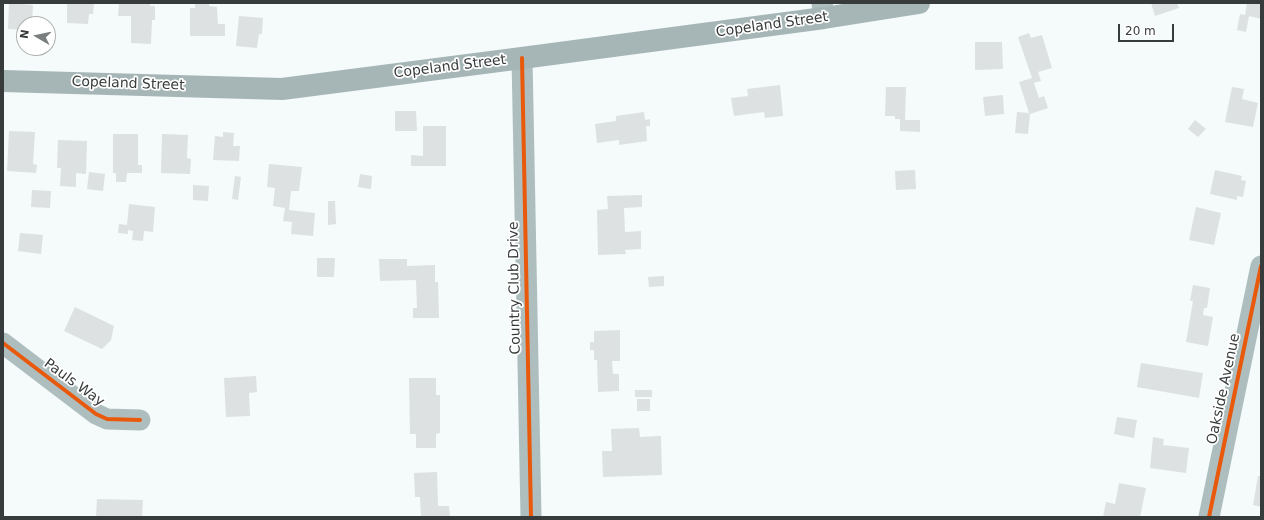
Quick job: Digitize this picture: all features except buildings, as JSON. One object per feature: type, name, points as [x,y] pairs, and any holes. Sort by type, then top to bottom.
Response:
[{"type":"main road","name":"Copeland Street","points":[[3,81],[282,89],[522,58],[823,10],[919,3]]},
{"type":"street","name":"Country Club Drive","points":[[522,58],[531,517]]},
{"type":"street","name":"Oakside Avenue","points":[[1209,517],[1261,266]]},
{"type":"street","name":"Pauls Way","points":[[3,343],[96,414],[107,419],[140,420]]},
{"type":"cycle path","points":[[522,58],[531,517]]},
{"type":"cycle path","points":[[1209,517],[1261,266]]},
{"type":"cycle path","points":[[3,343],[96,414],[107,419],[140,420]]}]
